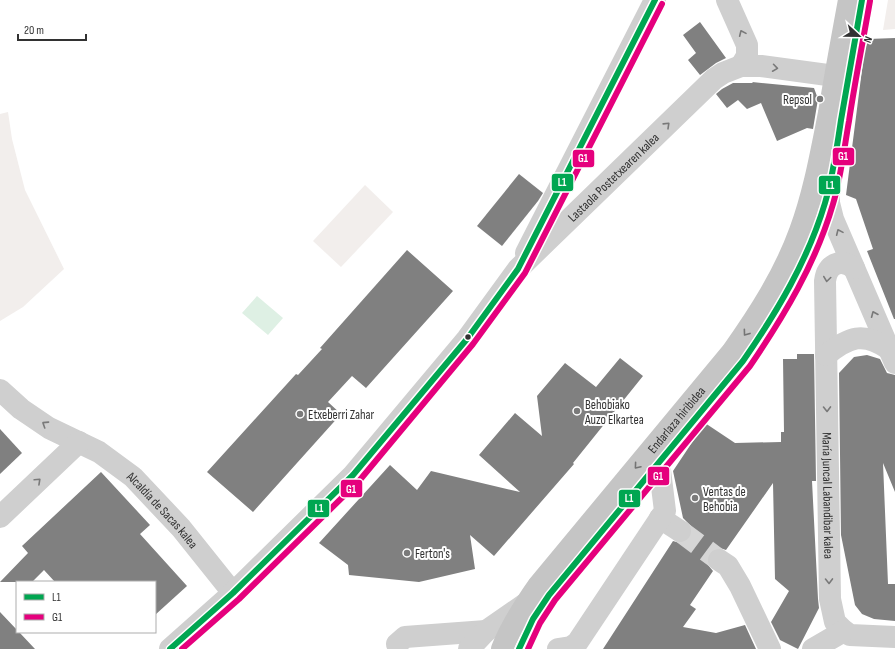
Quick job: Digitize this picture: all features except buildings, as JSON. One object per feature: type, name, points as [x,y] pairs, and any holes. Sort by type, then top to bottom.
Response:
[{"type":"main road","points":[[792,267],[800,232],[811,199],[819,166],[849,0]]},
{"type":"main road","points":[[792,267],[813,237],[829,187],[862,0]]},
{"type":"main road","name":"Endarlaza hiribidea","points":[[519,649],[533,620],[549,595],[743,361],[764,332],[782,302],[792,267]]},
{"type":"main road","name":"Endarlaza hiribidea","points":[[502,649],[525,604],[543,580],[732,352],[771,294],[792,267]]},
{"type":"street","points":[[518,269],[655,0]]},
{"type":"street","points":[[727,0],[747,45],[747,56],[741,66]]},
{"type":"street","name":"Lastaola Postetxearen kalea","points":[[170,649],[233,593],[353,475],[467,339],[518,269],[714,79],[741,66],[761,66],[835,76]]},
{"type":"street","points":[[829,187],[829,203],[833,219],[892,356]]},
{"type":"street","name":"María Juncal Labandibar kalea","points":[[844,632],[834,622],[830,599],[826,274],[835,264],[849,264],[854,268]]},
{"type":"street","points":[[826,355],[840,344],[848,340],[866,338],[881,344],[892,356]]},
{"type":"street","name":"Alcaldía de Sacas kalea","points":[[0,390],[21,409],[49,428],[99,452],[134,477],[181,528],[233,593]]},
{"type":"street","points":[[5,512],[79,442]]},
{"type":"street","points":[[574,647],[665,511],[659,462]]},
{"type":"street","points":[[660,518],[680,531]]},
{"type":"street","points":[[720,560],[728,566],[740,586],[770,649]]},
{"type":"street","points":[[468,649],[486,631],[525,604]]},
{"type":"street","points":[[416,643],[486,631]]},
{"type":"street","points":[[812,649],[844,632],[850,635],[895,636]]},
{"type":"shaded area","points":[[888,0],[895,0],[895,29],[883,30]]},
{"type":"shaded area","points":[[8,112],[12,139],[25,190],[64,269],[23,307],[0,321],[0,114]]},
{"type":"shaded area","points":[[365,185],[393,212],[341,267],[313,241]]},
{"type":"shaded area","points":[[257,296],[283,318],[268,335],[242,313]]},
{"type":"tunnel","points":[[680,531],[719,560]]},
{"type":"transit line","name":"L1","points":[[170,649],[233,593],[353,475],[467,339],[518,269],[655,0]]},
{"type":"transit line","name":"L1","points":[[519,649],[533,619],[549,595],[743,361],[768,324],[801,265],[818,224],[828,193],[862,0]]},
{"type":"transit line","name":"G1","points":[[528,649],[540,623],[555,600],[750,366],[775,328],[798,288],[818,247],[836,194],[870,1]]},
{"type":"transit line","name":"G1","points":[[182,649],[239,599],[359,481],[473,344],[525,273],[662,4]]},
{"type":"place","name":"Repsol","points":[[820,99]]},
{"type":"place","name":"Behobiako Auzo Elkartea","points":[[577,411]]},
{"type":"place","name":"Etxeberri Zahar","points":[[300,414]]},
{"type":"place","name":"Ventas de Behobia","points":[[695,498]]},
{"type":"place","name":"Ferton's","points":[[407,553]]}]
